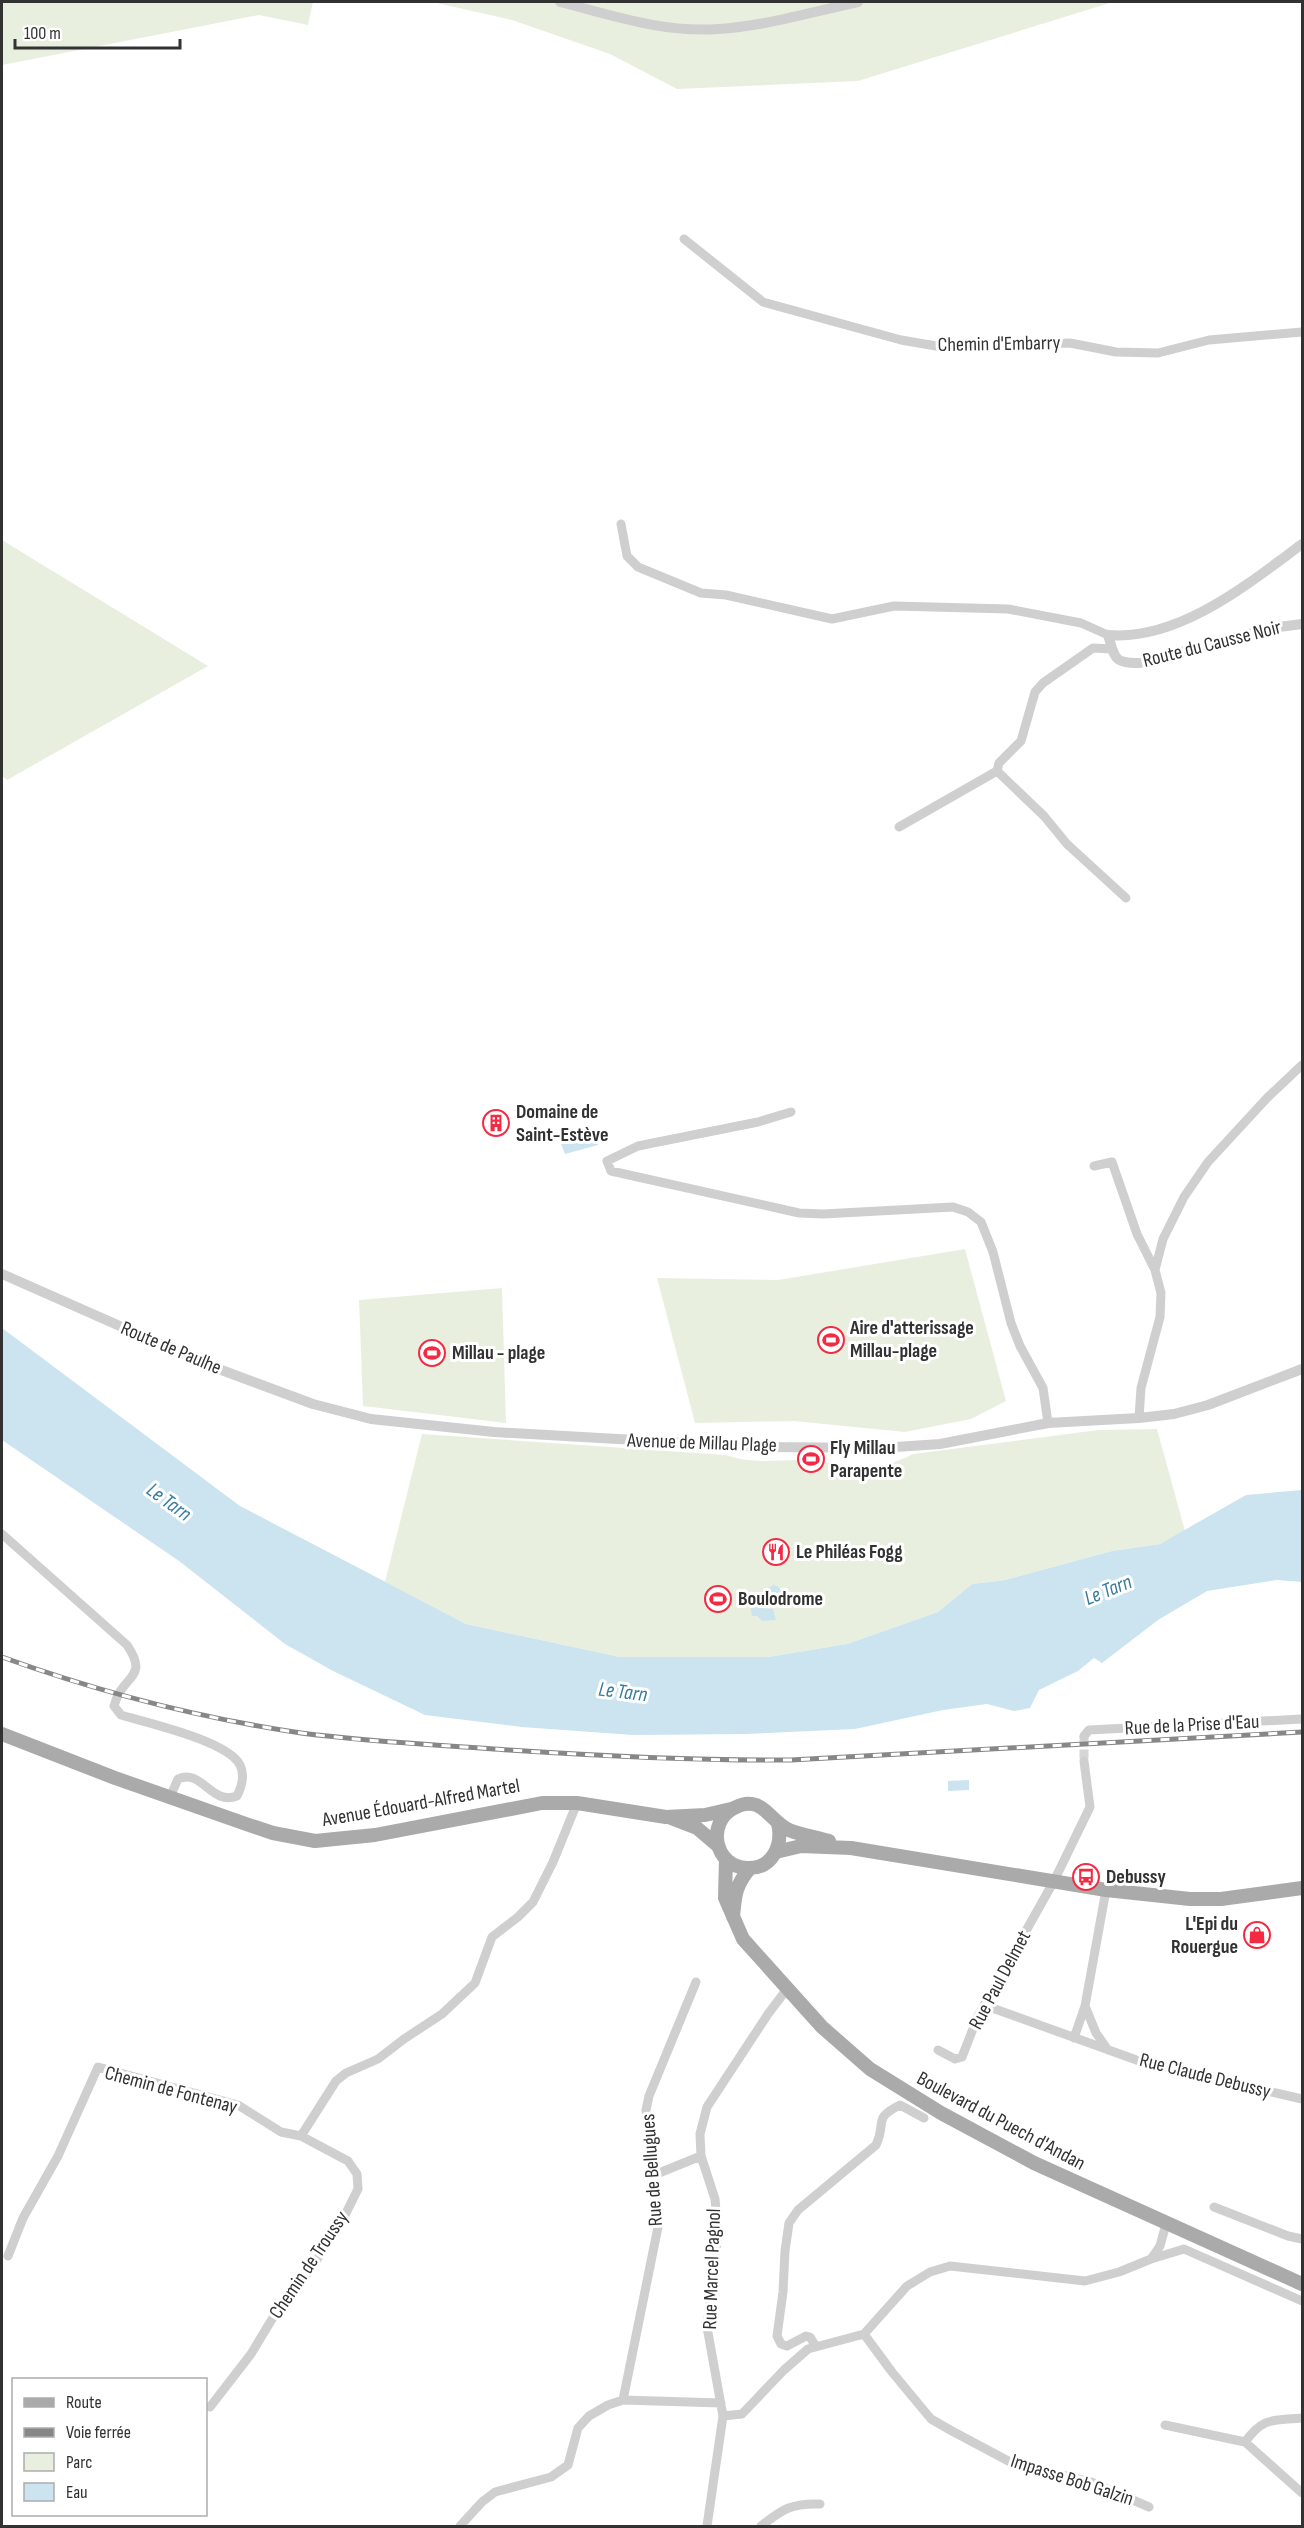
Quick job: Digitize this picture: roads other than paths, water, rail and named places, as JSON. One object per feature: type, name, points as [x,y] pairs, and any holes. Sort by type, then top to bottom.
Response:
[{"type":"main road","points":[[2,1728],[20,1739]]},
{"type":"main road","points":[[2,1734],[20,1739]]},
{"type":"main road","name":"Avenue Édouard-Alfred Martel","points":[[20,1739],[115,1778],[273,1833],[315,1840],[375,1835],[542,1803],[577,1803],[666,1817],[697,1828],[717,1845]]},
{"type":"main road","points":[[778,1823],[780,1841],[776,1852],[765,1863],[750,1868],[737,1866],[726,1859],[717,1845],[716,1832],[719,1823],[731,1809],[744,1804],[758,1806],[770,1813],[778,1823],[797,1832],[851,1848]]},
{"type":"main road","name":"Avenue Édouard-Alfred Martel","points":[[666,1817],[705,1815],[731,1809]]},
{"type":"main road","points":[[776,1852],[801,1846],[851,1848],[1139,1895],[1221,1899],[1302,1888]]},
{"type":"main road","name":"Boulevard du Puech d'Andan","points":[[726,1859],[725,1898],[743,1940],[844,2049],[905,2092],[1034,2163],[1302,2284]]},
{"type":"main road","points":[[733,1919],[736,1889],[750,1868]]},
{"type":"street","points":[[560,2],[642,24],[717,29],[758,24],[858,2]]},
{"type":"street","name":"Chemin d'Embarry","points":[[684,239],[763,302],[901,340],[942,347],[1070,343],[1116,352],[1158,353],[1209,340],[1302,332]]},
{"type":"street","points":[[621,524],[623,545],[627,556],[638,567],[700,593],[726,595],[832,619],[894,606],[1008,609],[1081,622],[1108,635]]},
{"type":"street","name":"Route du Causse Noir","points":[[1302,544],[1230,595],[1172,626],[1123,636],[1108,635],[1114,657],[1120,661],[1140,663],[1271,628],[1302,624]]},
{"type":"street","points":[[899,827],[997,771],[999,763],[1021,741],[1035,692],[1043,683],[1093,648],[1112,649]]},
{"type":"street","points":[[997,771],[1044,816],[1067,844],[1126,898]]},
{"type":"street","points":[[1155,1270],[1163,1239],[1184,1197],[1208,1162],[1267,1098],[1302,1065]]},
{"type":"street","points":[[791,1112],[758,1122],[638,1146],[607,1161],[611,1171],[799,1213],[823,1214],[953,1207],[968,1212],[981,1222],[993,1252],[1011,1323],[1020,1346],[1043,1388],[1048,1423]]},
{"type":"street","points":[[1094,1166],[1112,1162],[1137,1234],[1155,1270],[1161,1293],[1160,1317],[1141,1388],[1139,1418]]},
{"type":"street","name":"Route de Paulhe","points":[[2,1274],[208,1365],[345,1413]]},
{"type":"street","name":"Avenue de Millau Plage","points":[[345,1413],[427,1427],[758,1447],[848,1448],[940,1444],[1048,1423],[1139,1418],[1174,1413],[1208,1405],[1302,1369]]},
{"type":"street","points":[[2,1534],[127,1645],[137,1660],[137,1671],[117,1695],[114,1706],[121,1715],[206,1741],[229,1752],[240,1765],[243,1784],[237,1796],[223,1798],[214,1795],[195,1777],[188,1776],[178,1779],[170,1797]]},
{"type":"street","name":"Rue de la Prise d'Eau","points":[[1084,1736],[1089,1730],[1302,1719]]},
{"type":"street","name":"Rue Paul Delmet","points":[[938,2050],[955,2059],[962,2057],[984,2005],[1054,1881],[1090,1807],[1084,1761]]},
{"type":"street","points":[[302,2136],[336,2081],[346,2073],[378,2059],[442,2013],[475,1983],[492,1937],[533,1902],[553,1862],[577,1803]]},
{"type":"street","points":[[1074,2038],[1084,2006],[1106,1890]]},
{"type":"street","name":"Rue de Bellugues","points":[[623,2400],[658,2227],[646,2110],[649,2096],[696,1982]]},
{"type":"street","name":"Rue Marcel Pagnol","points":[[707,2526],[723,2416],[708,2327],[718,2234],[716,2199],[701,2156],[700,2134],[707,2107],[787,1989]]},
{"type":"street","name":"Rue Claude Debussy","points":[[984,2005],[1142,2062],[1302,2099]]},
{"type":"street","points":[[1084,2006],[1096,2033],[1108,2050]]},
{"type":"street","name":"Chemin de Fontenay","points":[[8,2256],[23,2218],[58,2156],[99,2067],[238,2105],[281,2132],[302,2136]]},
{"type":"street","points":[[815,2345],[810,2337],[806,2336],[787,2346],[781,2344],[777,2336],[789,2223],[798,2210],[876,2145],[881,2134],[880,2121],[885,2112],[900,2105],[924,2118]]},
{"type":"street","name":"Chemin de Troussy","points":[[210,2407],[250,2354],[280,2306],[310,2270],[341,2223],[358,2189],[357,2174],[348,2160],[302,2136]]},
{"type":"street","points":[[654,2175],[701,2156]]},
{"type":"street","points":[[1214,2207],[1288,2236],[1302,2239]]},
{"type":"street","points":[[1151,2259],[1160,2246],[1166,2224]]},
{"type":"street","points":[[723,2416],[742,2414],[784,2370],[808,2349],[815,2345],[864,2334],[907,2286],[930,2272],[950,2266],[1085,2281],[1119,2272],[1184,2249],[1302,2301]]},
{"type":"street","name":"Impasse Bob Galzin","points":[[864,2334],[892,2372],[932,2418],[952,2431],[1014,2464],[1091,2482],[1149,2507]]},
{"type":"street","points":[[460,2526],[482,2502],[495,2492],[551,2477],[568,2464],[578,2428],[598,2411],[623,2400],[721,2403]]},
{"type":"street","points":[[1245,2442],[1256,2426],[1266,2422],[1302,2418]]},
{"type":"street","points":[[1165,2426],[1245,2442],[1302,2493]]},
{"type":"street","points":[[761,2526],[783,2509],[798,2503],[820,2504]]},
{"type":"water","points":[[565,1129],[582,1135],[594,1132],[598,1145],[565,1154],[558,1136]]},
{"type":"water","name":"Le Tarn","points":[[2,1328],[240,1506],[466,1624],[620,1657],[768,1657],[847,1644],[938,1612],[972,1584],[1005,1580],[1112,1551],[1160,1544],[1246,1495],[1302,1490],[1302,1582],[1277,1580],[1207,1591],[1158,1620],[1102,1663],[1094,1658],[1078,1671],[1039,1690],[1030,1708],[1014,1711],[987,1704],[943,1710],[855,1729],[746,1734],[633,1735],[522,1727],[425,1715],[333,1671],[285,1644],[179,1561],[2,1440]]},
{"type":"water","points":[[773,1585],[782,1591],[781,1597],[777,1600],[756,1602],[759,1608],[773,1609],[776,1620],[762,1621],[757,1616],[752,1616],[749,1598],[751,1593],[759,1592],[766,1597],[769,1595],[768,1588]]},
{"type":"water","points":[[969,1780],[969,1790],[948,1791],[948,1781]]},
{"type":"tunnel","points":[[1084,1736],[1084,1761]]},
{"type":"railway","points":[[2,1657],[112,1692],[187,1712],[263,1727],[379,1741],[580,1754],[685,1759],[791,1760],[1302,1732]]},
{"type":"place","name":"Domaine de Saint-Estève","points":[[496,1123]]},
{"type":"place","name":"Aire d'atterissage Millau-plage","points":[[831,1340]]},
{"type":"place","name":"Millau - plage","points":[[432,1353]]},
{"type":"place","name":"Fly Millau Parapente","points":[[811,1459]]},
{"type":"place","name":"Le Philéas Fogg","points":[[776,1552]]},
{"type":"place","name":"Boulodrome","points":[[718,1599]]},
{"type":"place","name":"Debussy","points":[[1086,1877]]},
{"type":"place","name":"L'Epi du Rouergue","points":[[1257,1935]]}]
